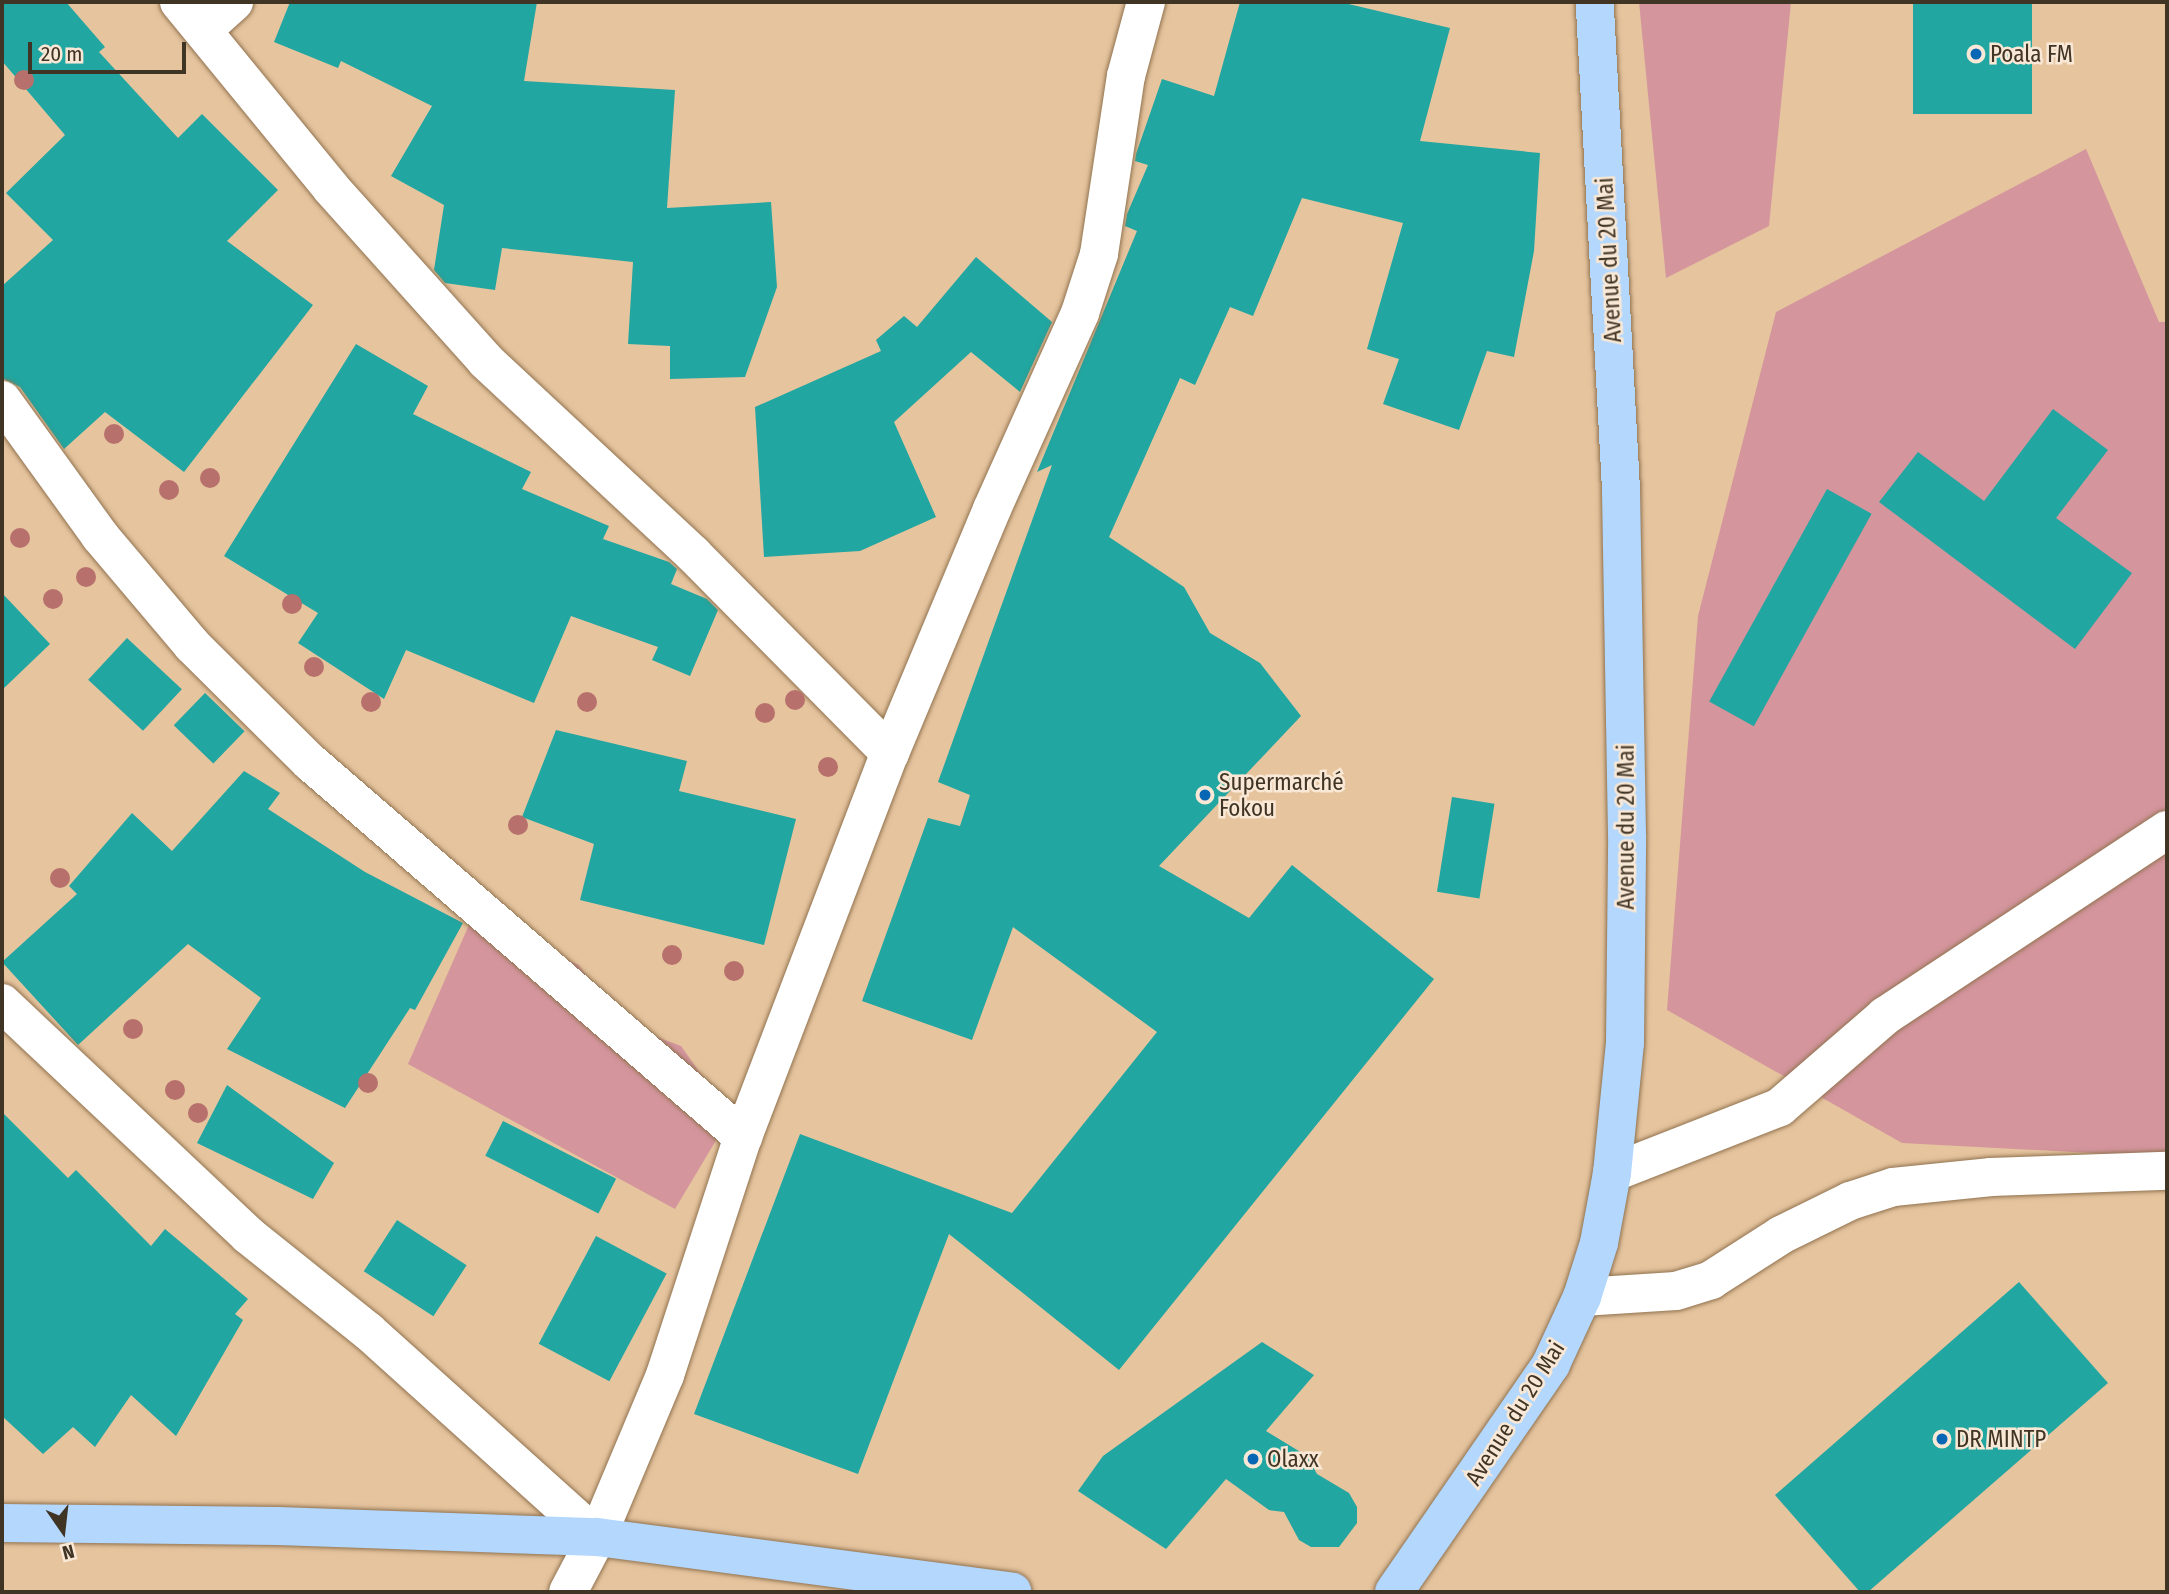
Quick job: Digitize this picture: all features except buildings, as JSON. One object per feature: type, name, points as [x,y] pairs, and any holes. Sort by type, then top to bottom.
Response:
[{"type":"main road","name":"Avenue du 20 Mai","points":[[1394,1592],[1551,1364],[1582,1297],[1599,1243],[1612,1173],[1625,1042],[1627,835],[1621,489],[1595,2]]},
{"type":"main road","points":[[2,1523],[278,1526],[597,1537],[1012,1592]]},
{"type":"street","points":[[234,2],[191,16],[331,188],[486,361],[693,554],[890,752]]},
{"type":"street","points":[[568,1592],[597,1537],[665,1375],[743,1137],[890,752],[992,509],[1080,313],[1099,254],[1126,76],[1146,2]]},
{"type":"street","points":[[2,400],[125,566],[192,645],[310,762],[743,1137]]},
{"type":"street","points":[[1612,1173],[1780,1107],[1885,1016],[2167,830]]},
{"type":"street","points":[[2,1003],[248,1235],[368,1331],[597,1537]]},
{"type":"street","points":[[1582,1297],[1676,1291],[1711,1280],[1781,1235],[1850,1201],[1893,1187],[1991,1177],[2167,1171]]},
{"type":"shaded area","points":[[1639,2],[1791,2],[1769,226],[1666,278]]},
{"type":"shaded area","points":[[2086,149],[2159,322],[2167,322],[2167,1157],[1902,1143],[1667,1010],[1698,616],[1776,312]]},
{"type":"shaded area","points":[[472,918],[579,965],[612,1012],[636,1029],[681,1046],[715,1094],[721,1132],[675,1209],[408,1064]]},
{"type":"place","name":"Poala FM","points":[[1976,54]]},
{"type":"place","name":"Supermarché Fokou","points":[[1205,795]]},
{"type":"place","name":"DR MINTP","points":[[1942,1439]]},
{"type":"place","name":"Olaxx","points":[[1253,1459]]}]
